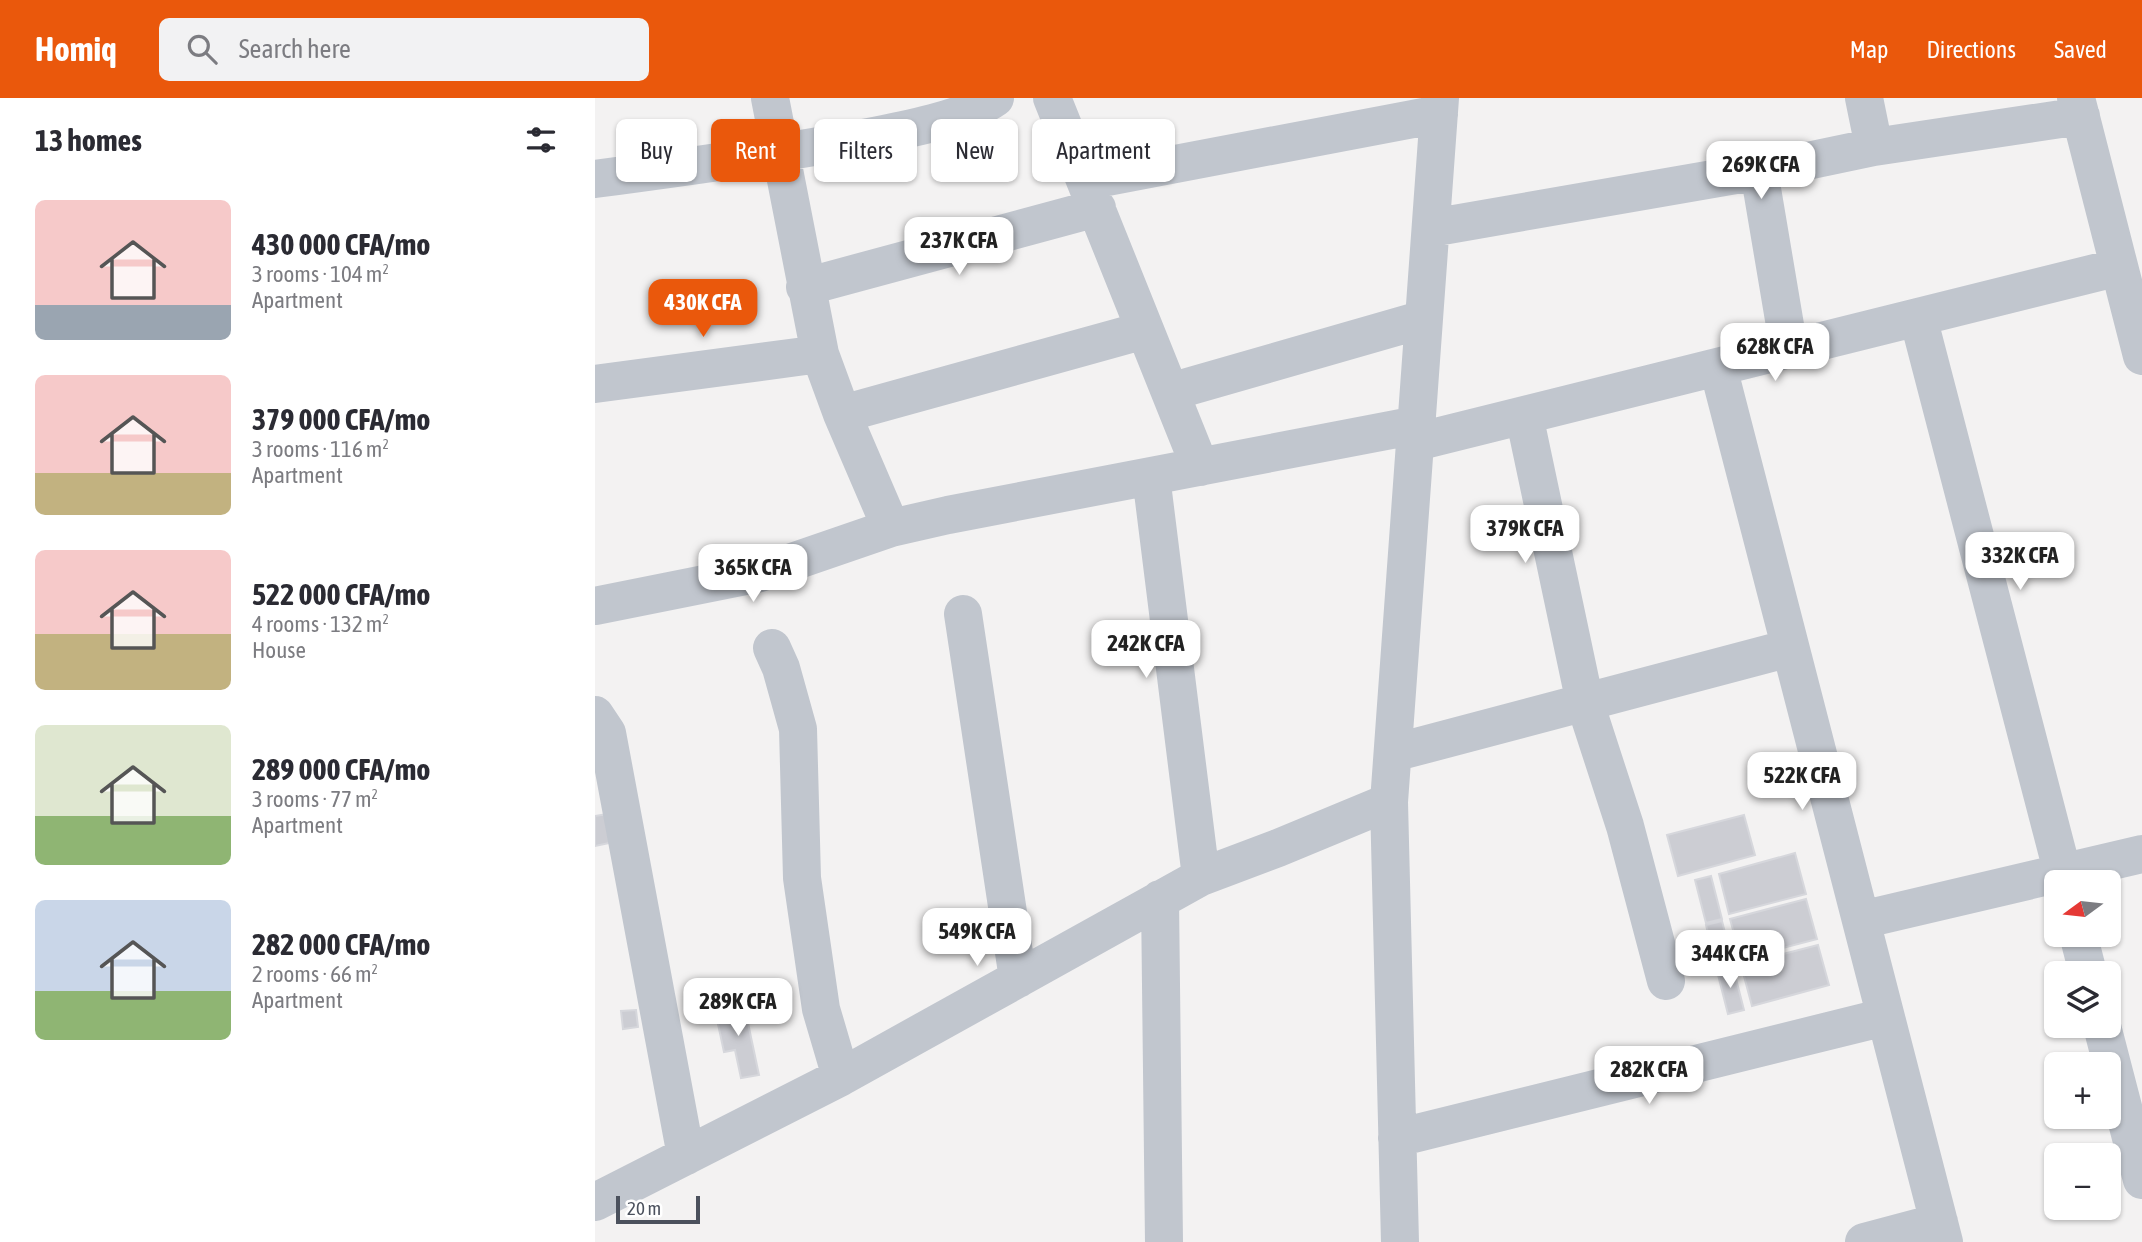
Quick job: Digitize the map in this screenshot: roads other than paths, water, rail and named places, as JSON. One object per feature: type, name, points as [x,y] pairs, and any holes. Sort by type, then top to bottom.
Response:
[{"type":"street","points":[[770,98],[774,119]]},
{"type":"street","points":[[800,150],[909,129],[983,106],[995,98]]},
{"type":"street","points":[[1052,98],[1199,467]]},
{"type":"street","points":[[1864,98],[1874,147]]},
{"type":"street","points":[[805,287],[1091,195],[1440,106],[1389,802],[1400,1242]]},
{"type":"street","points":[[1431,228],[1759,171],[2078,107],[2142,356]]},
{"type":"street","points":[[595,179],[711,163]]},
{"type":"street","points":[[1759,171],[1789,349]]},
{"type":"street","points":[[785,182],[820,354],[842,414],[891,528]]},
{"type":"street","points":[[595,606],[759,573],[891,528],[948,515],[1199,467],[1524,415],[2119,267]]},
{"type":"street","points":[[1918,317],[2062,870]]},
{"type":"street","points":[[1170,392],[1424,319]]},
{"type":"street","points":[[842,414],[1145,330]]},
{"type":"street","points":[[595,384],[820,354]]},
{"type":"street","points":[[1718,367],[1941,1232],[1864,1242]]},
{"type":"street","points":[[1524,415],[1585,703],[1625,826],[1666,982]]},
{"type":"street","points":[[1151,476],[1201,877]]},
{"type":"street","points":[[963,614],[1018,979]]},
{"type":"street","points":[[772,648],[781,668],[798,729],[802,878],[821,1009],[841,1077]]},
{"type":"street","points":[[1393,753],[1790,648]]},
{"type":"street","points":[[595,715],[607,733],[686,1156]]},
{"type":"street","points":[[595,1202],[841,1077],[1201,877],[1389,802]]},
{"type":"street","points":[[2088,870],[2142,854]]},
{"type":"street","points":[[1861,920],[2044,881]]},
{"type":"street","points":[[1160,899],[1164,1242]]},
{"type":"street","points":[[1397,1138],[1885,1017]]},
{"type":"street","points":[[2105,1038],[2142,1180]]}]
